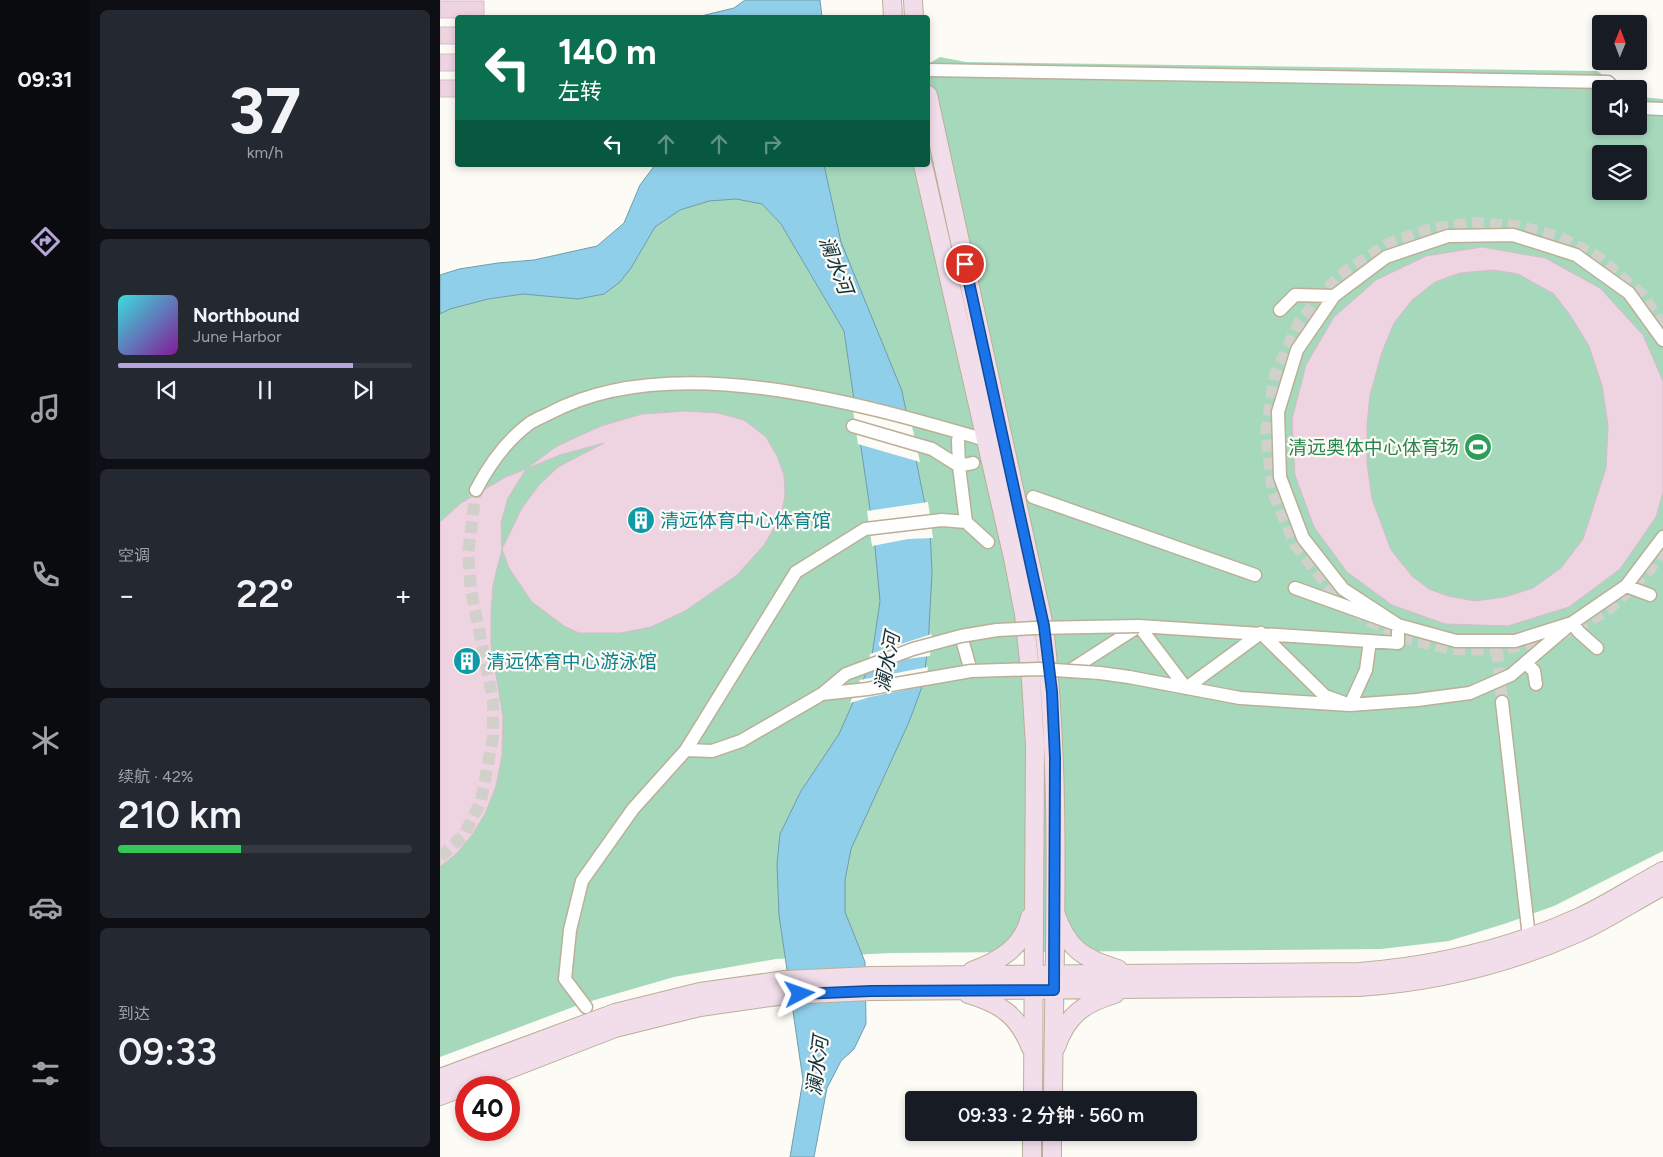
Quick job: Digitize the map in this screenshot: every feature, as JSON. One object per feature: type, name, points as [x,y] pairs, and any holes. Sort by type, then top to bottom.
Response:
[{"type":"street","points":[[892,0],[894,15]]},
{"type":"street","points":[[913,0],[914,15]]},
{"type":"street","points":[[930,70],[1592,82]]},
{"type":"street","points":[[930,104],[1044,626],[1052,692],[1055,758],[1053,1091]]},
{"type":"street","points":[[1647,108],[1663,109]]},
{"type":"street","points":[[923,167],[1024,614],[1032,680],[1035,746],[1032,1091]]},
{"type":"street","points":[[1398,625],[1343,589],[1303,538],[1280,477],[1278,412],[1294,358],[1297,350],[1334,296],[1386,257],[1448,236],[1513,235],[1576,255],[1629,293],[1663,340]]},
{"type":"street","points":[[1280,310],[1294,295],[1334,296]]},
{"type":"street","points":[[476,490],[500,452],[530,423],[572,401],[617,389],[660,384],[717,384],[850,403],[986,440]]},
{"type":"street","points":[[853,426],[932,449],[959,466],[973,462]]},
{"type":"street","points":[[958,440],[959,466],[966,522]]},
{"type":"street","points":[[1033,498],[1255,575]]},
{"type":"street","points":[[586,1007],[565,979],[570,930],[582,881],[633,809],[686,750],[796,572],[866,529],[942,520],[966,522],[988,542]]},
{"type":"street","points":[[822,694],[867,689],[971,670],[1039,669],[1129,677],[1240,698],[1350,705],[1417,700],[1470,693],[1511,675],[1572,623],[1626,586],[1663,537]]},
{"type":"street","points":[[1626,586],[1650,595]]},
{"type":"street","points":[[1295,588],[1398,625],[1456,641],[1515,641],[1572,623]]},
{"type":"street","points":[[1572,623],[1596,648]]},
{"type":"street","points":[[686,750],[712,751],[741,741],[822,694],[846,674],[913,649],[961,636],[998,630],[1139,626],[1398,643],[1398,625]]},
{"type":"street","points":[[1069,671],[1139,626]]},
{"type":"street","points":[[1139,626],[1186,688]]},
{"type":"street","points":[[1261,633],[1325,696],[1350,705]]},
{"type":"street","points":[[1186,688],[1261,633]]},
{"type":"street","points":[[961,636],[971,670]]},
{"type":"street","points":[[1350,705],[1366,670],[1370,641]]},
{"type":"street","points":[[1526,663],[1534,671],[1536,684]]},
{"type":"street","points":[[1502,702],[1530,937]]},
{"type":"street","points":[[1053,1057],[1061,1032],[1075,1013],[1132,982],[1360,972],[1396,969],[1470,956],[1530,937],[1581,916],[1663,871]]},
{"type":"street","points":[[948,990],[1033,982],[1132,982],[1359,987],[1432,979],[1506,961],[1580,932],[1663,886]]},
{"type":"street","points":[[961,975],[990,964],[1017,946],[1028,925],[1034,899]]},
{"type":"street","points":[[1054,909],[1064,934],[1077,951],[1132,982]]},
{"type":"street","points":[[440,1078],[615,1013],[700,992],[871,983],[961,975],[1033,982]]},
{"type":"street","points":[[871,983],[948,990],[988,1001],[1007,1011],[1020,1025],[1033,1053]]},
{"type":"street","points":[[440,1096],[615,1028],[785,987]]},
{"type":"street","points":[[1032,1141],[1032,1157]]},
{"type":"street","points":[[1052,1141],[1052,1157]]},
{"type":"green space","points":[[940,57],[966,62],[1597,71],[1611,80],[1592,80],[1592,135],[1647,135],[1647,98],[1663,99],[1663,851],[1554,906],[1449,941],[1381,949],[891,953],[776,959],[674,977],[581,1004],[440,1057],[440,299],[568,270],[739,167],[930,167],[930,63]]},
{"type":"water","points":[[745,0],[820,0],[822,15],[705,15],[734,8]]},
{"type":"water","name":"澜水河","points":[[654,167],[824,167],[841,242],[902,391],[930,529],[932,572],[928,647],[923,684],[909,722],[851,849],[845,880],[845,912],[865,962],[866,1024],[854,1049],[841,1061],[827,1088],[814,1157],[790,1157],[803,1080],[779,915],[777,864],[780,834],[801,791],[839,734],[871,662],[880,601],[874,536],[844,331],[781,224],[762,204],[736,199],[709,201],[680,210],[655,227],[631,268],[620,282],[604,294],[578,299],[523,294],[488,299],[450,309],[440,314],[440,275],[459,269],[534,260],[597,246],[624,223],[640,185]]},
{"type":"pier","points":[[851,397],[909,413],[920,462],[858,444]]},
{"type":"pier","points":[[928,502],[933,538],[908,539],[872,546],[867,511]]},
{"type":"pier","points":[[932,634],[930,656],[869,662],[870,654]]},
{"type":"pier","points":[[928,667],[925,686],[850,703],[860,680]]},
{"type":"building","points":[[440,1],[484,1],[484,15],[455,15],[455,18],[440,18]]},
{"type":"building","points":[[440,27],[455,27],[455,44],[440,44]]},
{"type":"building","points":[[440,54],[455,54],[455,71],[440,71]]},
{"type":"building","points":[[440,80],[455,80],[455,97],[440,97]]},
{"type":"building","points":[[1482,247],[1545,258],[1600,288],[1643,335],[1663,381],[1663,492],[1656,517],[1620,569],[1569,607],[1508,626],[1445,624],[1392,605],[1347,572],[1314,527],[1295,475],[1292,419],[1306,365],[1334,317],[1376,280],[1426,256]],"holes":[[[1493,270],[1518,274],[1554,294],[1570,315],[1589,346],[1602,385],[1608,425],[1606,468],[1583,539],[1561,568],[1533,588],[1505,597],[1475,601],[1448,596],[1429,589],[1412,576],[1391,550],[1372,499],[1367,464],[1367,425],[1370,395],[1382,352],[1394,323],[1412,300],[1435,282],[1460,273]]]},
{"type":"building","name":"清远体育中心体育馆","points":[[686,411],[718,413],[744,420],[766,437],[777,456],[784,475],[785,495],[781,517],[764,545],[737,575],[685,611],[651,627],[621,633],[579,633],[564,626],[532,602],[509,568],[502,549],[501,523],[508,498],[526,469],[557,446],[601,426],[642,414]]},
{"type":"building","name":"清远体育中心游泳馆","points":[[604,443],[558,467],[539,485],[522,508],[502,549],[493,585],[491,615],[491,645],[503,717],[502,755],[496,786],[485,814],[472,835],[457,853],[440,867],[440,522],[461,503],[506,477],[560,455]]},
{"type":"tunnel","points":[[1663,326],[1643,296],[1598,257],[1559,237],[1517,226],[1473,223],[1430,229],[1388,244],[1339,276],[1300,321],[1275,375],[1266,433],[1273,492],[1296,546],[1333,592],[1368,620],[1409,639],[1452,649],[1497,650],[1555,638],[1608,610],[1650,569],[1663,548]]},
{"type":"tunnel","points":[[440,857],[464,835],[481,801],[493,737],[493,700],[471,590],[468,554],[476,490]]},
{"type":"tunnel","points":[[1497,650],[1502,702]]},
{"type":"place","name":"清远奥体中心体育场","points":[[1478,447]]},
{"type":"place","name":"清远体育中心体育馆","points":[[641,520]]},
{"type":"place","name":"清远体育中心游泳馆","points":[[467,661]]},
{"type":"route","points":[[800,994],[871,991],[1054,990],[1055,758],[1052,692],[1044,626],[965,264]]}]
